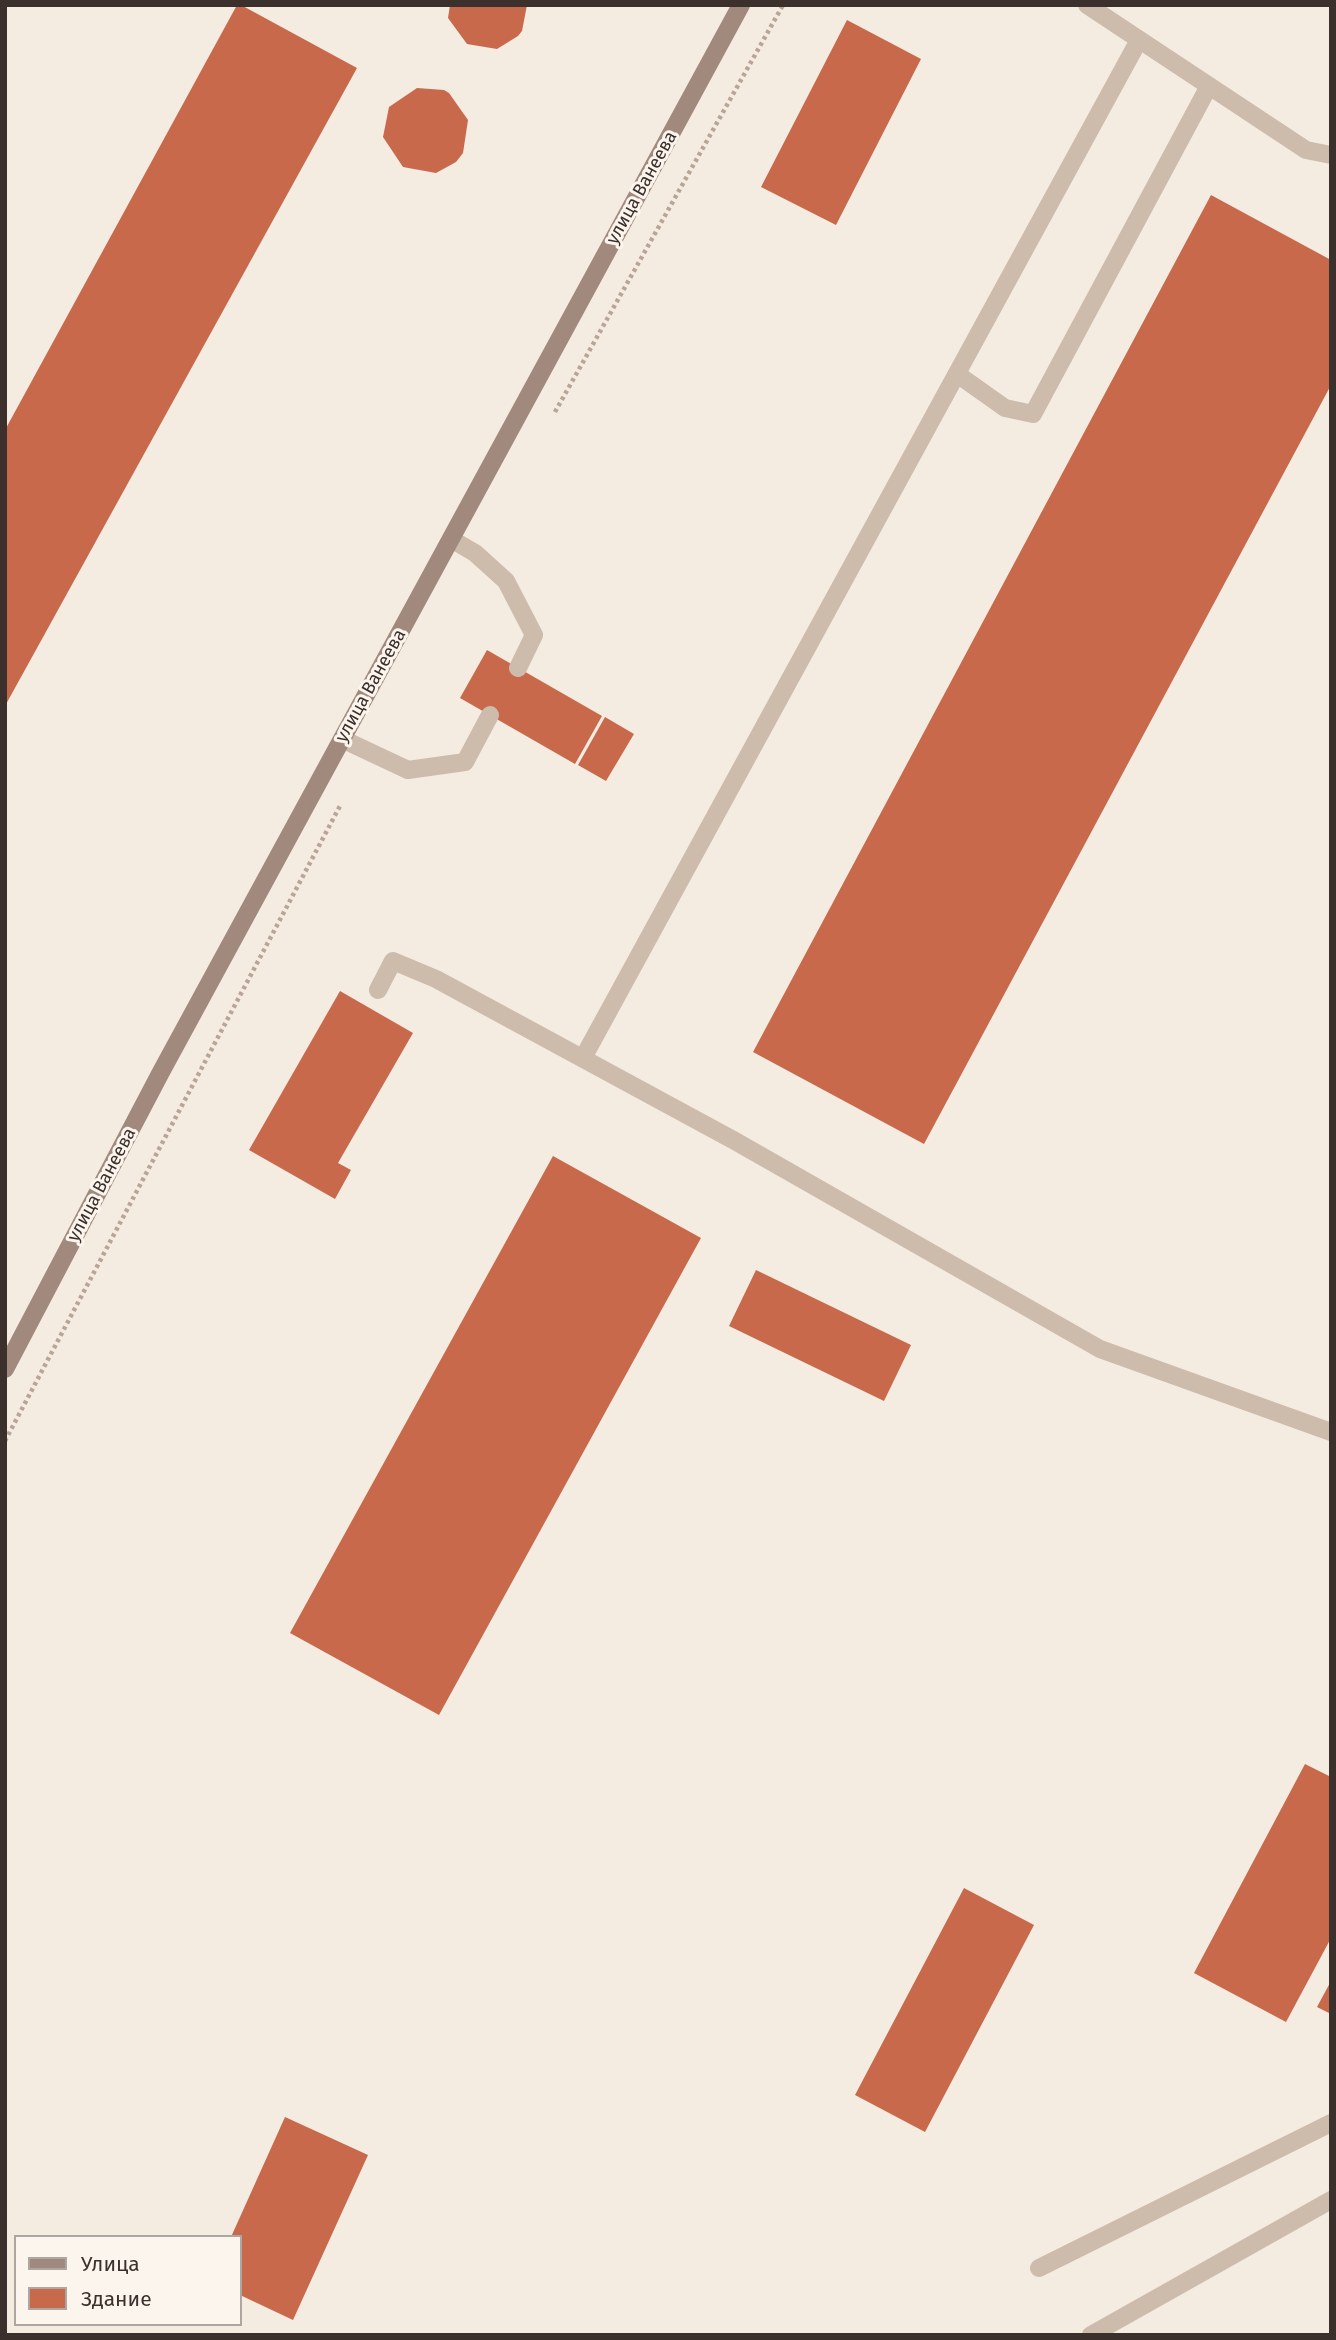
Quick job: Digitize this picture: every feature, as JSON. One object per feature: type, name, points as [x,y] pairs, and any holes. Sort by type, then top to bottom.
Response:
[{"type":"street","name":"улица Ванеева","points":[[5,1369],[168,1060],[741,5]]},
{"type":"lane","points":[[1087,5],[1306,150],[1331,155]]},
{"type":"lane","points":[[583,1058],[1139,40]]},
{"type":"lane","points":[[957,374],[1005,408],[1033,414],[1209,86]]},
{"type":"lane","points":[[451,540],[475,553],[506,581],[534,635],[518,668]]},
{"type":"lane","points":[[342,739],[408,769],[465,762],[490,715]]},
{"type":"lane","points":[[378,990],[393,961],[436,979],[735,1140],[1100,1349],[1331,1432]]},
{"type":"lane","points":[[1039,2268],[1331,2123]]},
{"type":"lane","points":[[1091,2335],[1331,2200]]},
{"type":"path","points":[[551,419],[783,5]]},
{"type":"path","points":[[5,1441],[343,802]]},
{"type":"building","points":[[237,5],[357,68],[5,706],[5,430]]},
{"type":"building","points":[[450,5],[527,5],[522,31],[497,49],[467,44],[448,18]]},
{"type":"building","points":[[847,20],[921,59],[836,225],[761,187]]},
{"type":"building","points":[[417,88],[444,90],[449,93],[468,120],[463,153],[456,162],[436,173],[403,167],[383,137],[389,107]]},
{"type":"building","points":[[1211,195],[1331,260],[1331,385],[924,1144],[753,1052]]},
{"type":"building","points":[[487,650],[602,716],[575,764],[460,698]]},
{"type":"building","points":[[605,717],[634,734],[606,781],[578,765]]},
{"type":"building","points":[[340,991],[413,1033],[338,1163],[351,1170],[335,1199],[249,1150]]},
{"type":"building","points":[[553,1156],[701,1238],[439,1715],[290,1633]]},
{"type":"building","points":[[756,1270],[911,1345],[884,1401],[729,1326]]},
{"type":"building","points":[[1305,1764],[1331,1777],[1331,1938],[1286,2022],[1194,1973]]},
{"type":"building","points":[[964,1888],[1034,1925],[925,2132],[855,2095]]},
{"type":"building","points":[[1331,1981],[1331,2014],[1317,2007]]},
{"type":"building","points":[[285,2117],[368,2155],[293,2320],[242,2296],[242,2235],[232,2235]]}]
